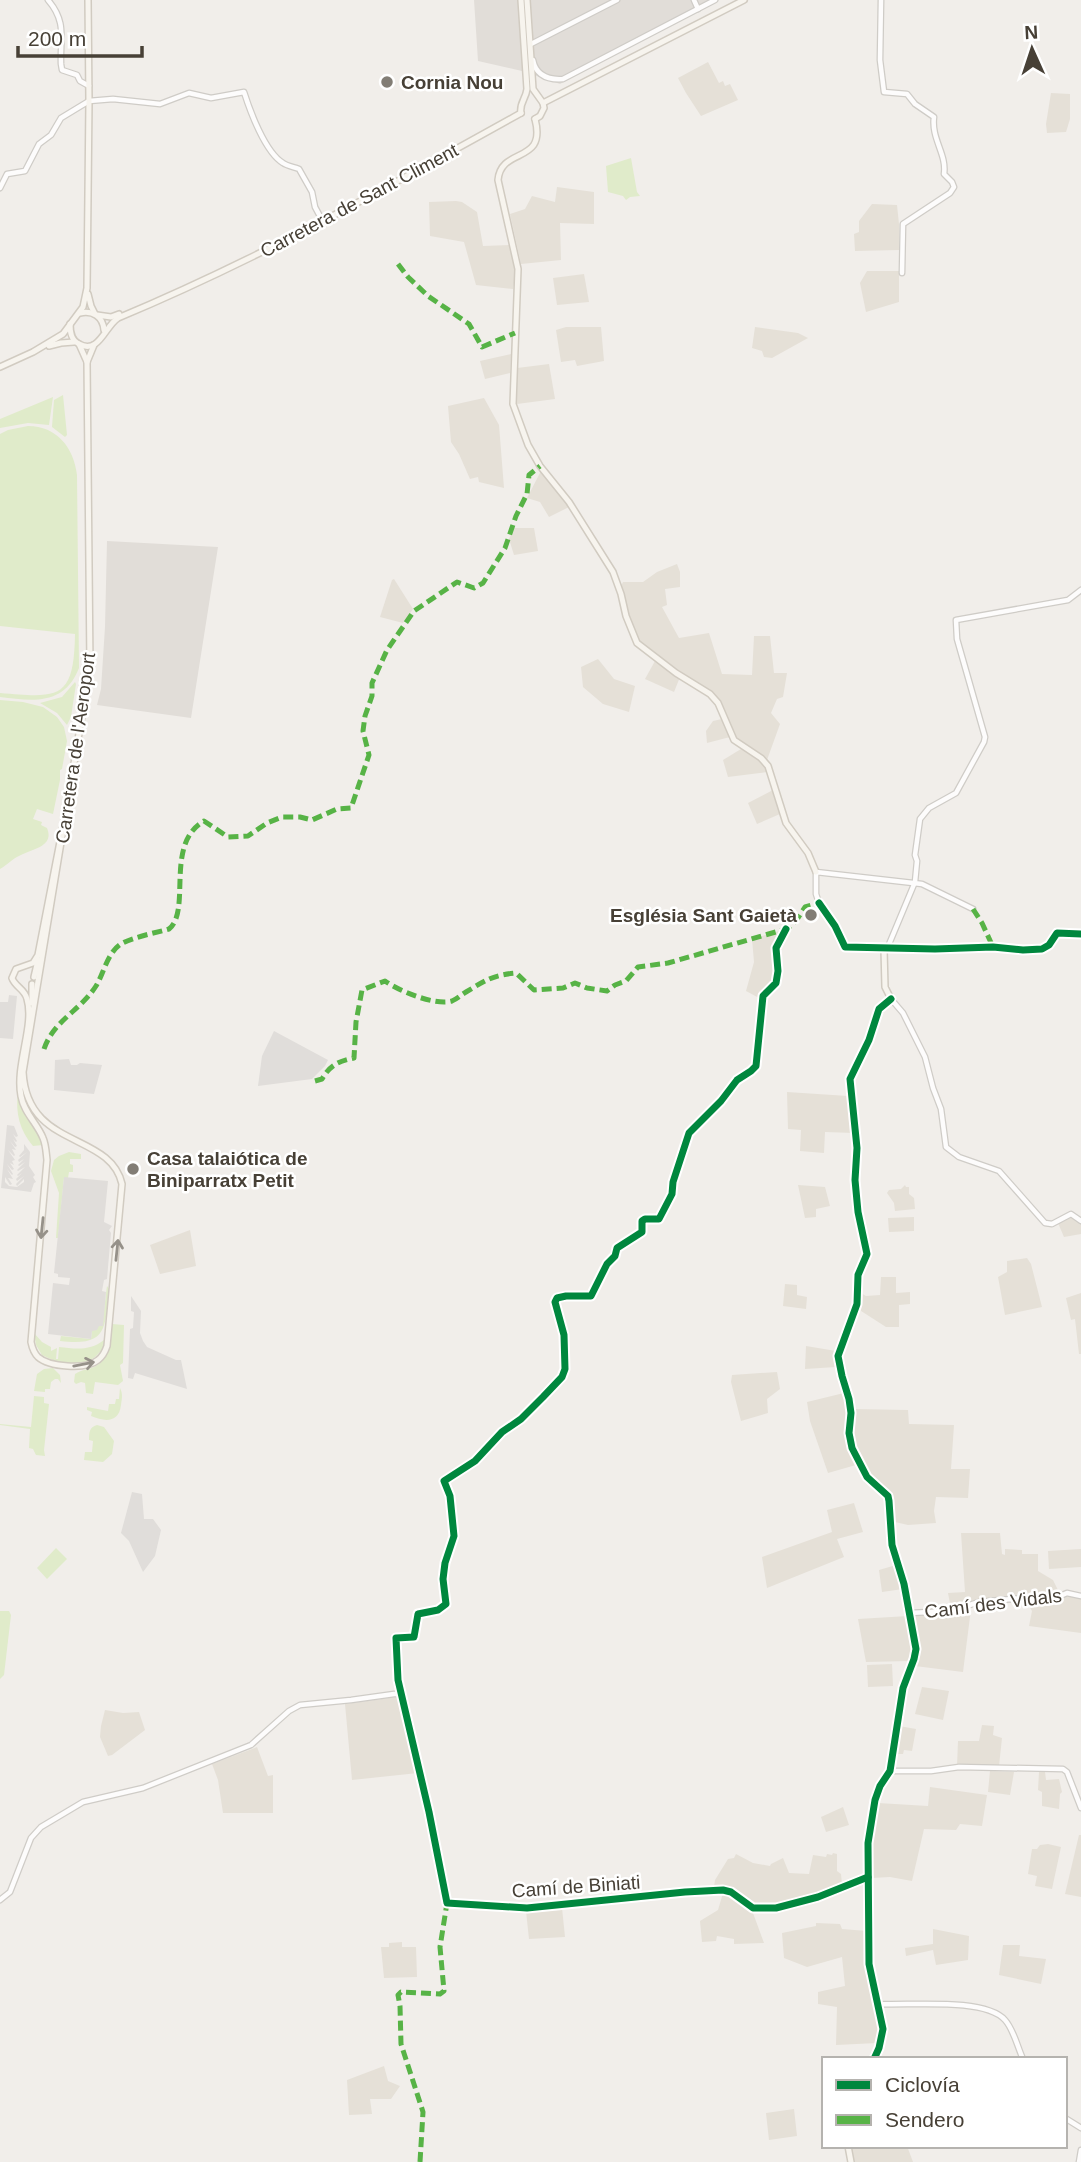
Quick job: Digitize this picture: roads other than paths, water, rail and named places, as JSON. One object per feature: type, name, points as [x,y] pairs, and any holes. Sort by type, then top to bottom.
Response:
[{"type":"main road","points":[[33,352],[63,334],[85,303],[88,0]]},
{"type":"main road","points":[[521,0],[527,89],[520,106],[526,118],[535,119],[543,113],[543,103],[533,89],[527,0]]},
{"type":"main road","points":[[543,103],[744,0]]},
{"type":"main road","points":[[523,25],[526,44],[531,48]]},
{"type":"main road","points":[[526,80],[528,65],[531,64]]},
{"type":"main road","points":[[525,98],[536,96]]},
{"type":"main road","name":"Carretera de Sant Climent","points":[[199,282],[522,113]]},
{"type":"main road","points":[[535,119],[538,136],[535,144],[506,162],[501,168],[498,180],[518,269],[513,397],[519,424],[534,456],[569,502],[613,572],[637,643],[676,673],[710,694],[718,703],[734,740],[768,765],[786,823],[808,853],[816,872]]},
{"type":"main road","points":[[77,315],[84,312],[111,317],[199,282]]},
{"type":"main road","points":[[0,367],[61,342],[94,345],[118,318],[199,282]]},
{"type":"main road","points":[[87,288],[91,306],[103,323],[104,332]]},
{"type":"main road","points":[[70,324],[70,332],[77,343]]},
{"type":"main road","name":"Carretera de l'Aeroport","points":[[77,343],[87,362]]},
{"type":"main road","name":"Carretera de l'Aeroport","points":[[18,988],[27,998],[28,1009],[19,1073],[21,1098],[40,1132],[47,1160],[30,1331],[38,1357],[63,1365],[81,1366],[94,1363],[103,1354],[108,1341],[122,1189],[118,1173],[111,1163],[50,1126],[31,1107],[24,1088],[23,1064],[50,917],[90,667],[87,362],[94,345]]},
{"type":"main road","points":[[32,984],[26,988],[18,988],[12,975],[17,969],[33,963],[38,955],[65,816]]},
{"type":"main road","points":[[30,1024],[32,984],[50,917]]},
{"type":"main road","points":[[845,947],[885,949],[886,986],[891,999],[878,1012],[869,1040],[850,1079],[857,1148],[855,1181],[860,1225],[867,1254],[858,1275],[857,1304],[839,1350],[838,1362],[849,1399],[852,1448],[867,1477],[888,1496],[892,1545],[909,1613],[915,1655],[903,1688],[890,1771],[880,1786],[867,1852],[869,1964],[883,2029],[875,2057]]},
{"type":"main road","points":[[23,967],[31,970],[34,977]]},
{"type":"street","points":[[48,0],[61,20],[62,70],[77,75],[80,81],[89,86]]},
{"type":"street","points":[[617,0],[531,48],[534,73],[548,79],[563,79],[715,0]]},
{"type":"street","points":[[694,0],[698,9]]},
{"type":"street","points":[[881,0],[880,60],[884,92],[907,94],[915,104],[934,117],[932,128],[943,160],[944,174],[954,187],[903,224],[902,273]]},
{"type":"street","points":[[0,188],[8,174],[25,172],[39,144],[51,135],[61,118],[89,101],[113,99],[160,104],[189,93],[211,98],[244,92],[257,128],[276,158],[299,169],[312,192],[315,207],[322,220]]},
{"type":"street","points":[[1081,590],[1068,600],[956,620],[957,639],[985,739],[956,793],[922,815],[918,824],[915,883],[885,949],[1042,949],[1049,945],[1057,933],[1081,934]]},
{"type":"street","points":[[845,947],[835,926],[819,904],[816,872],[922,884],[973,909]]},
{"type":"street","points":[[891,999],[903,1013],[925,1057],[941,1108],[946,1147],[959,1157],[999,1171],[1045,1223],[1052,1224],[1071,1214],[1081,1222]]},
{"type":"street","name":"Camí des Vidals","points":[[909,1613],[951,1611],[979,1602],[1026,1598],[1049,1600],[1068,1593],[1078,1595]]},
{"type":"street","name":"Camí de Biniati","points":[[0,1900],[10,1892],[31,1838],[41,1827],[83,1802],[143,1788],[251,1745],[289,1711],[300,1705],[394,1694],[401,1694],[410,1726],[447,1903],[527,1908],[723,1890],[731,1892],[754,1908],[776,1908],[818,1897],[868,1877]]},
{"type":"street","points":[[890,1771],[959,1768],[1063,1769],[1067,1772],[1081,1808]]},
{"type":"street","points":[[878,2004],[924,2006],[941,2002],[981,2008],[1004,2018],[1022,2057]]},
{"type":"street","points":[[1079,2162],[1081,2150]]},
{"type":"place","name":"Cornia Nou","points":[[387,82]]},
{"type":"place","name":"Església Sant Gaietà","points":[[811,915]]},
{"type":"place","name":"Casa talaiótica de Biniparratx Petit","points":[[133,1169]]}]
